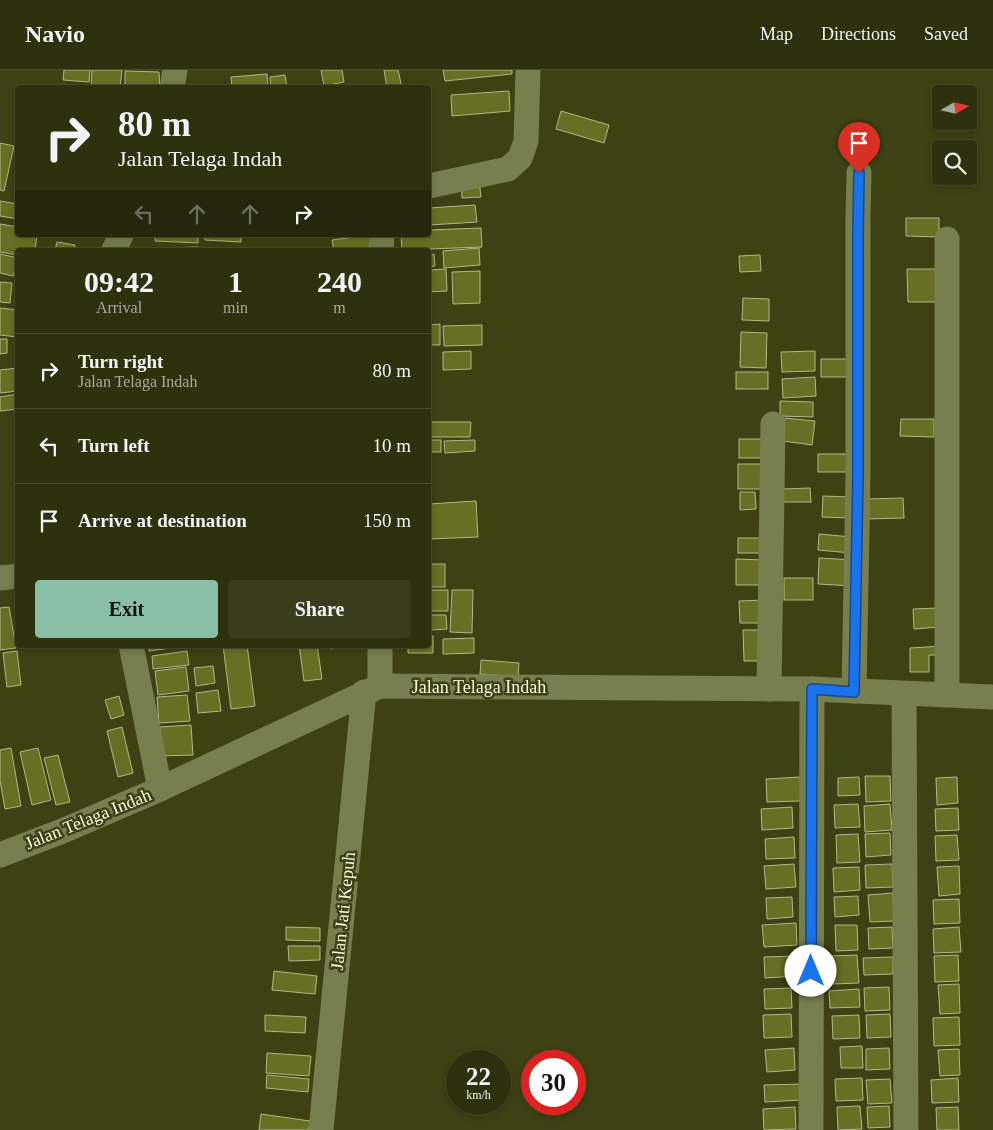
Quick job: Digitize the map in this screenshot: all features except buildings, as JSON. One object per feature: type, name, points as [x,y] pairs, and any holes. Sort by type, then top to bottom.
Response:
[{"type":"street","points":[[172,85],[175,70]]},
{"type":"street","points":[[431,186],[508,169],[520,158],[526,142],[528,70]]},
{"type":"street","points":[[854,692],[858,476],[859,173]]},
{"type":"street","points":[[947,239],[947,696]]},
{"type":"street","points":[[769,680],[774,424]]},
{"type":"street","points":[[0,578],[15,576]]},
{"type":"street","points":[[132,648],[160,789]]},
{"type":"street","name":"Jalan Jati Kepuh","points":[[321,1130],[372,689],[379,648]]},
{"type":"street","name":"Jalan Telaga Indah","points":[[0,854],[65,830],[160,789],[372,689],[769,680],[812,689],[993,697]]},
{"type":"street","points":[[810,1130],[812,689]]},
{"type":"street","points":[[904,694],[906,1130]]},
{"type":"route","points":[[811,971],[812,689],[854,692],[858,476],[859,173]]}]
